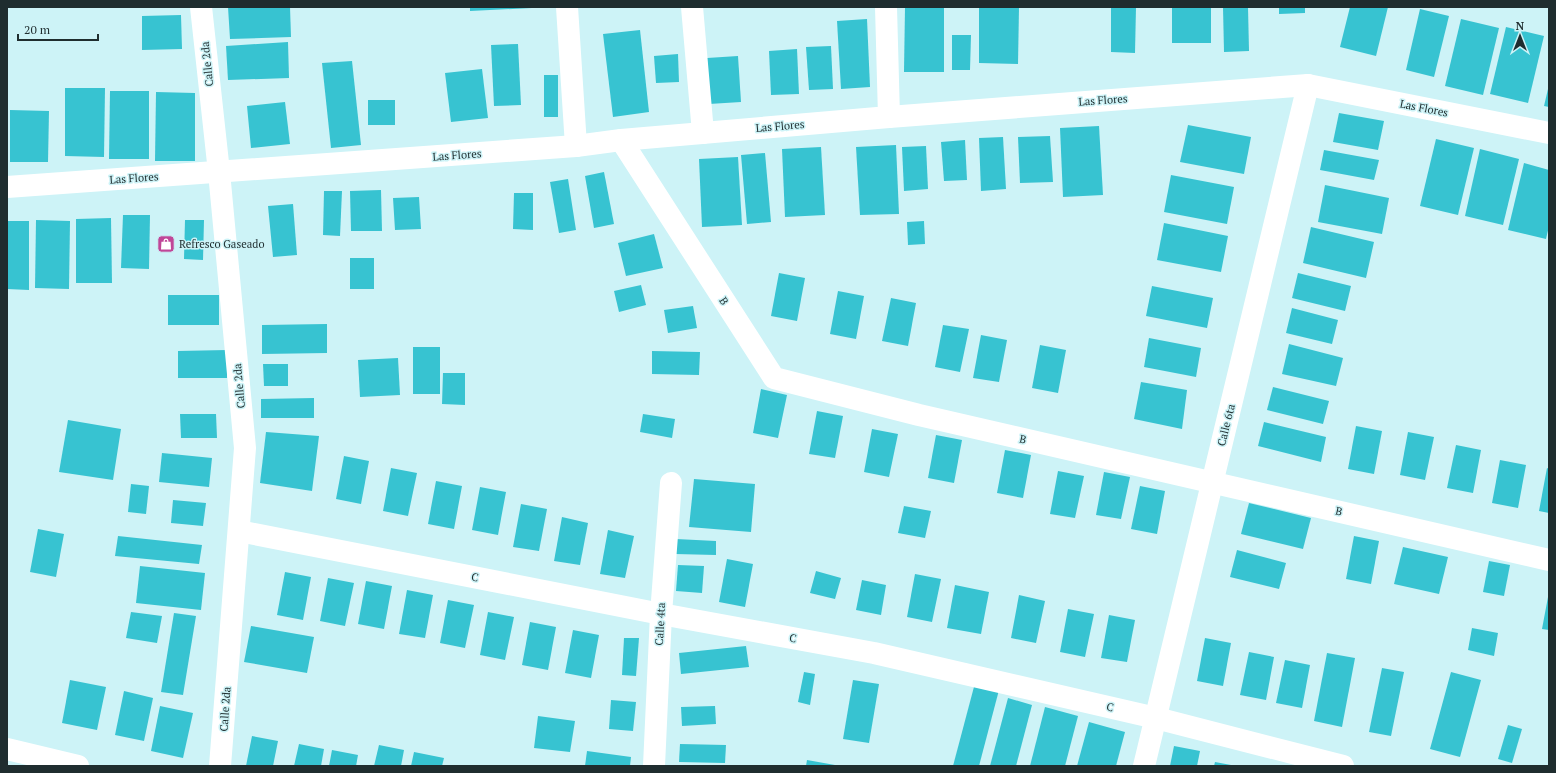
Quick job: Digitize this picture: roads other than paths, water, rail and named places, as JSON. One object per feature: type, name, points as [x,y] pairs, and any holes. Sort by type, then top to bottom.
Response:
[{"type":"street","name":"Calle 2da","points":[[201,7],[219,172],[245,448],[220,766]]},
{"type":"street","points":[[567,7],[576,146]]},
{"type":"street","points":[[692,7],[703,133]]},
{"type":"street","points":[[886,7],[889,117]]},
{"type":"street","name":"Las Flores","points":[[7,187],[576,146],[621,140],[889,117],[1308,85],[1549,133]]},
{"type":"street","name":"Calle 6ta","points":[[1144,766],[1308,85]]},
{"type":"street","name":"B","points":[[621,140],[774,378],[919,415],[1549,560]]},
{"type":"street","name":"Calle 4ta","points":[[654,766],[661,614],[670,483]]},
{"type":"street","name":"C","points":[[239,531],[661,614],[874,654],[1156,718],[1344,766]]},
{"type":"street","points":[[7,749],[78,766]]},
{"type":"place","name":"Refresco Gaseado","points":[[166,244]]}]
